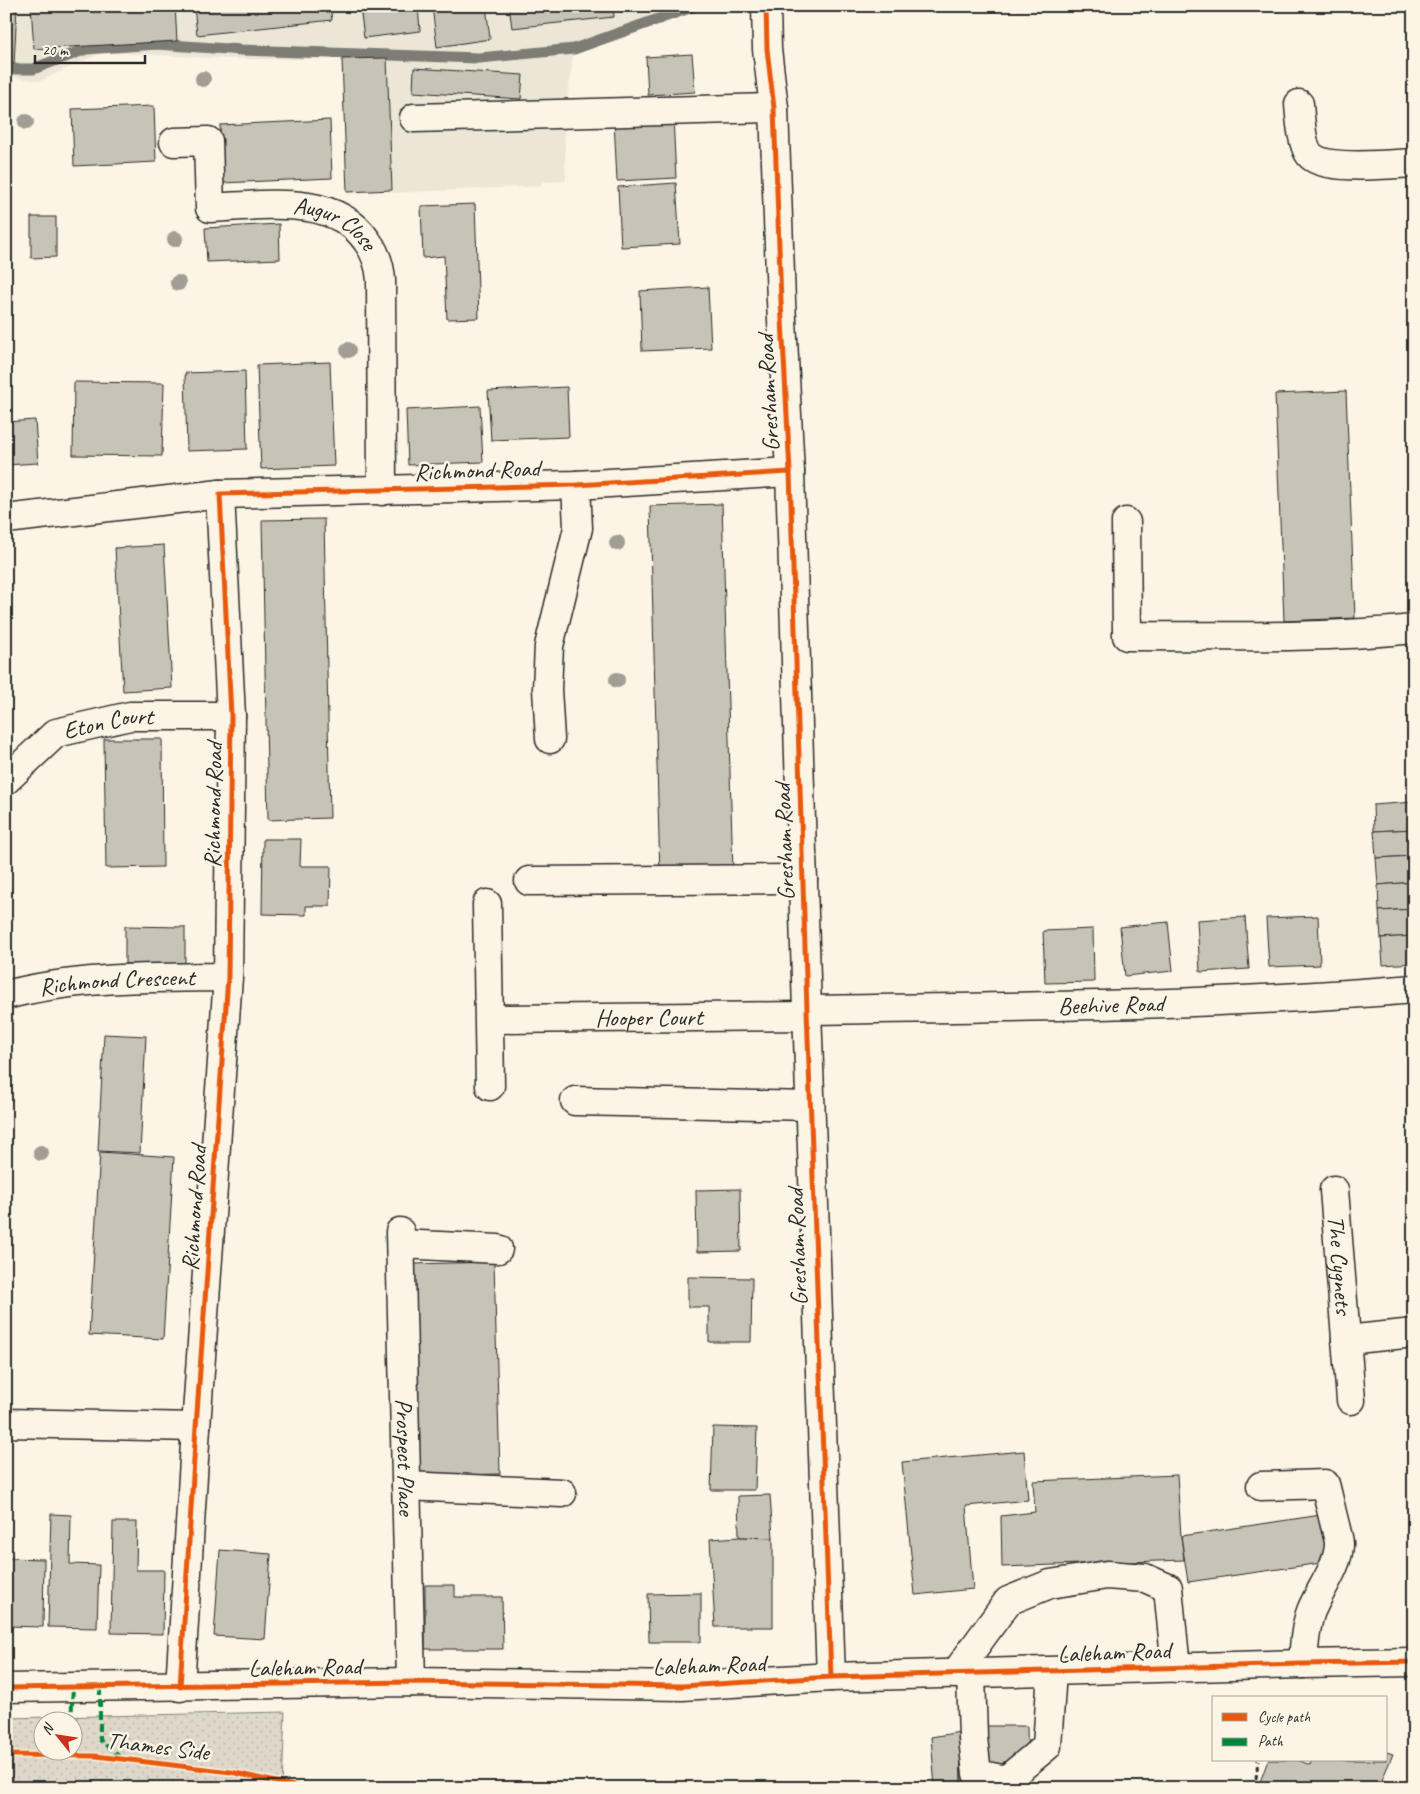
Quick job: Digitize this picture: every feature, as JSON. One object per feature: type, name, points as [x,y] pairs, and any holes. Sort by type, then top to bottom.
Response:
[{"type":"street","name":"Gresham Road","points":[[766,6],[767,49],[774,108],[790,472],[802,879],[831,1677]]},
{"type":"street","points":[[1299,104],[1304,141],[1310,156],[1322,162],[1352,166],[1414,163]]},
{"type":"street","points":[[414,118],[774,108]]},
{"type":"street","name":"Augur Close","points":[[174,142],[208,141],[210,208],[288,205],[315,208],[334,214],[349,222],[362,234],[373,250],[380,268],[381,280],[382,491]]},
{"type":"street","name":"Richmond Road","points":[[6,518],[220,494],[576,485],[790,472]]},
{"type":"street","points":[[550,740],[547,688],[550,646],[578,528],[576,485]]},
{"type":"street","name":"Richmond Road","points":[[180,1687],[196,1427],[228,977],[231,716],[220,494]]},
{"type":"street","points":[[1126,522],[1127,636],[1274,636],[1386,632],[1414,629]]},
{"type":"street","name":"Eton Court","points":[[6,780],[56,733],[130,716],[231,716]]},
{"type":"street","points":[[529,882],[802,879]]},
{"type":"street","points":[[487,904],[490,1086]]},
{"type":"street","name":"Richmond Crescent","points":[[6,995],[29,989],[135,978],[228,977]]},
{"type":"street","name":"Beehive Road","points":[[807,1013],[1096,1006],[1317,997],[1414,989]]},
{"type":"street","name":"Hooper Court","points":[[490,1019],[807,1013]]},
{"type":"street","points":[[575,1101],[810,1106]]},
{"type":"street","name":"The Cygnets","points":[[1334,1190],[1351,1400]]},
{"type":"street","name":"Prospect Place","points":[[411,1682],[401,1238],[498,1249]]},
{"type":"street","name":"The Cygnets","points":[[1346,1340],[1414,1333]]},
{"type":"street","points":[[6,1423],[196,1427]]},
{"type":"street","points":[[1261,1486],[1325,1484],[1331,1508],[1339,1544],[1330,1576],[1318,1594],[1310,1614],[1303,1664]]},
{"type":"street","points":[[406,1486],[562,1493]]},
{"type":"street","points":[[1052,1672],[1047,1746],[1006,1780],[977,1774],[963,1674],[1008,1601],[1050,1584],[1107,1575],[1145,1578],[1168,1588],[1176,1668]]},
{"type":"street","name":"Laleham Road","points":[[6,1688],[180,1687],[411,1682],[682,1686],[831,1677],[1414,1662]]},
{"type":"path","points":[[1255,1788],[1258,1762]]},
{"type":"shaded area","points":[[6,6],[715,6],[574,49],[564,123],[566,181],[542,182],[541,186],[392,193],[391,190],[347,192],[342,59],[230,59],[103,52],[40,81],[6,76]]},
{"type":"shaded area","points":[[285,1712],[282,1788],[50,1788],[6,1786],[6,1718],[32,1717],[32,1762],[82,1762],[82,1716]]},
{"type":"building","points":[[6,6],[17,6],[14,64],[6,64]]},
{"type":"building","points":[[31,6],[175,6],[177,41],[34,49]]},
{"type":"building","points":[[194,6],[330,6],[332,20],[197,35]]},
{"type":"building","points":[[360,6],[418,6],[420,31],[364,38]]},
{"type":"building","points":[[432,6],[486,6],[490,39],[437,47]]},
{"type":"building","points":[[509,6],[613,6],[614,17],[512,28]]},
{"type":"building","points":[[692,54],[695,92],[648,95],[646,57]]},
{"type":"building","points":[[387,58],[392,190],[347,192],[342,59]]},
{"type":"building","points":[[414,68],[523,75],[521,99],[413,92]]},
{"type":"building","points":[[154,106],[156,162],[74,166],[72,109]]},
{"type":"building","points":[[673,117],[676,178],[617,181],[614,120]]},
{"type":"building","points":[[330,120],[332,178],[222,183],[220,125]]},
{"type":"building","points":[[676,183],[680,244],[621,247],[618,187]]},
{"type":"building","points":[[475,204],[479,318],[447,319],[444,256],[423,258],[421,206]]},
{"type":"building","points":[[31,217],[56,217],[56,257],[31,258]]},
{"type":"building","points":[[279,224],[280,259],[207,262],[205,228]]},
{"type":"building","points":[[708,287],[711,348],[642,351],[640,291]]},
{"type":"building","points":[[330,362],[334,466],[261,469],[257,365]]},
{"type":"building","points":[[245,371],[247,449],[187,451],[185,373]]},
{"type":"building","points":[[74,382],[164,383],[162,456],[73,455]]},
{"type":"building","points":[[567,387],[569,437],[491,440],[488,391]]},
{"type":"building","points":[[1346,391],[1355,618],[1284,621],[1275,394]]},
{"type":"building","points":[[480,406],[483,462],[408,465],[406,410]]},
{"type":"building","points":[[35,420],[38,463],[6,465],[6,422]]},
{"type":"building","points":[[722,504],[733,873],[660,876],[650,506]]},
{"type":"building","points":[[324,519],[330,818],[268,820],[262,520]]},
{"type":"building","points":[[164,545],[172,688],[123,691],[115,548]]},
{"type":"building","points":[[104,739],[162,739],[163,867],[106,868]]},
{"type":"building","points":[[1414,802],[1414,829],[1374,831],[1373,805]]},
{"type":"building","points":[[1414,829],[1414,856],[1376,858],[1374,831]]},
{"type":"building","points":[[263,839],[301,839],[300,866],[331,866],[330,906],[306,906],[306,915],[262,914]]},
{"type":"building","points":[[1414,856],[1414,882],[1378,885],[1376,858]]},
{"type":"building","points":[[1414,882],[1414,909],[1379,911],[1378,885]]},
{"type":"building","points":[[1414,909],[1414,936],[1381,938],[1379,911]]},
{"type":"building","points":[[1318,916],[1320,965],[1269,967],[1266,918]]},
{"type":"building","points":[[1245,917],[1249,969],[1200,972],[1197,920]]},
{"type":"building","points":[[1168,922],[1173,971],[1125,976],[1120,927]]},
{"type":"building","points":[[125,926],[185,927],[185,964],[125,964]]},
{"type":"building","points":[[1093,929],[1094,982],[1045,983],[1043,931]]},
{"type":"building","points":[[1414,936],[1414,963],[1383,965],[1381,938]]},
{"type":"building","points":[[104,1034],[146,1036],[140,1153],[98,1151]]},
{"type":"building","points":[[100,1152],[174,1157],[163,1339],[89,1335]]},
{"type":"building","points":[[740,1189],[741,1251],[697,1252],[696,1190]]},
{"type":"building","points":[[494,1262],[500,1474],[420,1476],[414,1264]]},
{"type":"building","points":[[688,1277],[752,1278],[751,1342],[709,1342],[709,1307],[688,1307]]},
{"type":"building","points":[[713,1427],[757,1428],[755,1490],[711,1490]]},
{"type":"building","points":[[1024,1451],[1028,1500],[966,1506],[973,1589],[915,1595],[902,1462]]},
{"type":"building","points":[[1177,1475],[1184,1560],[1002,1567],[1001,1516],[1035,1512],[1033,1481]]},
{"type":"building","points":[[770,1495],[773,1538],[739,1537],[738,1496]]},
{"type":"building","points":[[51,1514],[71,1515],[70,1564],[99,1565],[97,1628],[48,1627]]},
{"type":"building","points":[[1321,1515],[1328,1562],[1188,1582],[1181,1536]]},
{"type":"building","points":[[113,1522],[137,1522],[136,1570],[164,1570],[163,1634],[111,1633]]},
{"type":"building","points":[[739,1537],[773,1538],[773,1627],[715,1627],[710,1539]]},
{"type":"building","points":[[220,1550],[271,1554],[265,1639],[214,1636]]},
{"type":"building","points":[[6,1558],[44,1559],[43,1627],[6,1626]]},
{"type":"building","points":[[425,1585],[455,1585],[455,1597],[502,1597],[503,1649],[425,1649]]},
{"type":"building","points":[[701,1593],[701,1642],[649,1642],[648,1594]]},
{"type":"building","points":[[983,1726],[1027,1726],[1028,1788],[987,1788],[986,1782],[961,1783],[961,1741]]},
{"type":"building","points":[[960,1732],[961,1788],[935,1788],[931,1737]]},
{"type":"building","points":[[1388,1753],[1393,1754],[1382,1780],[1403,1788],[1275,1788],[1260,1782],[1267,1762],[1303,1762],[1310,1765],[1311,1762],[1388,1762]]},
{"type":"waterway","points":[[6,69],[33,69],[86,49],[157,44],[242,50],[479,58],[574,49],[695,6]]},
{"type":"marked path","points":[[72,1712],[73,1687]]},
{"type":"marked path","points":[[100,1687],[100,1740],[121,1758]]},
{"type":"cycle path","points":[[766,6],[767,49],[774,108],[790,472],[831,1677]]},
{"type":"cycle path","points":[[180,1687],[196,1427],[228,977],[231,716],[220,494],[576,485],[790,472]]},
{"type":"cycle path","points":[[6,1688],[411,1682],[682,1686],[831,1677],[1414,1662]]},
{"type":"cycle path","name":"Thames Side","points":[[6,1755],[96,1756],[231,1772],[303,1788]]}]
